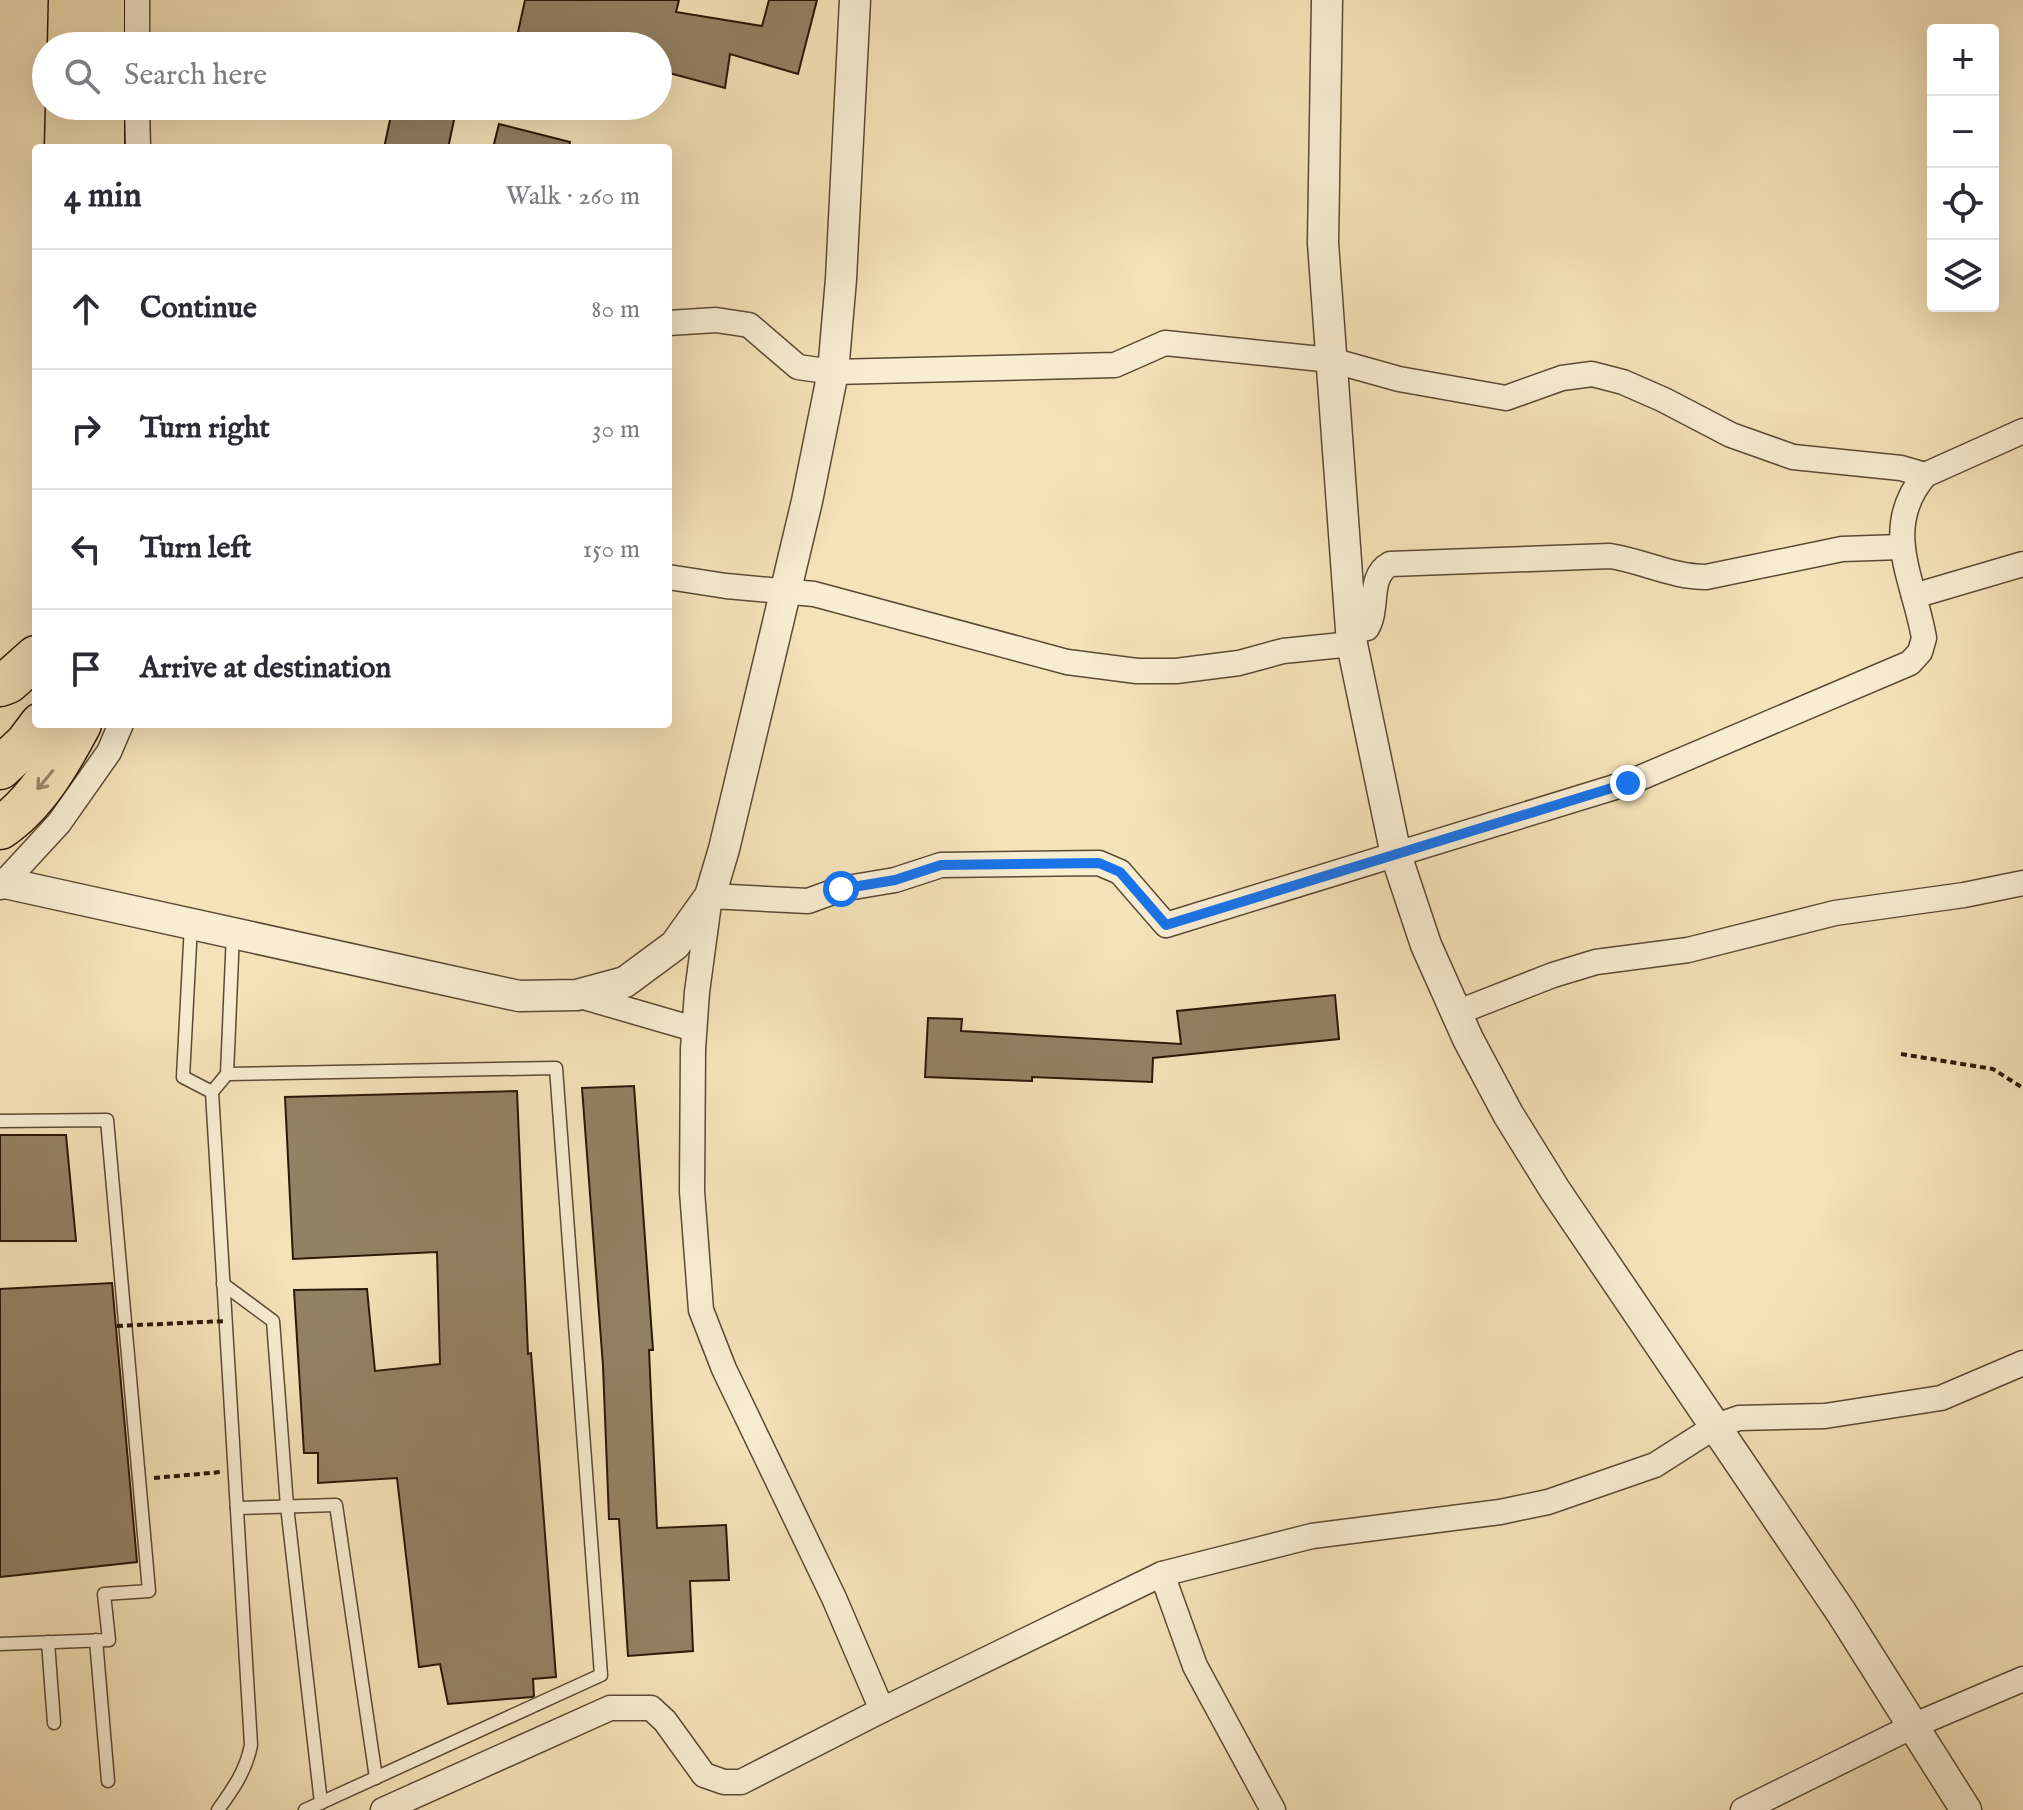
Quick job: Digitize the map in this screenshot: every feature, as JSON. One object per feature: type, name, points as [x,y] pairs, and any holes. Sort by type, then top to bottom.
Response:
[{"type":"highway","points":[[69,32],[70,0]]},
{"type":"highway","points":[[103,0],[103,32]]},
{"type":"highway","points":[[66,144],[67,120]]},
{"type":"highway","points":[[103,120],[103,144]]},
{"type":"highway","points":[[0,685],[8,682],[32,661]]},
{"type":"highway","points":[[0,739],[32,703]]},
{"type":"highway","points":[[0,768],[38,728]]},
{"type":"highway","points":[[0,828],[11,821],[58,766],[78,728]]},
{"type":"street","points":[[137,0],[137,32]]},
{"type":"street","points":[[855,0],[841,279],[833,372],[786,591],[710,896],[694,1029],[692,1191],[701,1310],[724,1369],[834,1598],[882,1710]]},
{"type":"street","points":[[1327,0],[1323,243],[1352,637],[1396,855],[1426,945],[1456,1013],[1508,1114],[1555,1190],[1915,1725],[1966,1810]]},
{"type":"street","points":[[137,120],[138,144]]},
{"type":"street","points":[[672,323],[716,320],[749,325],[798,367],[833,372],[1115,365],[1165,343],[1331,360],[1399,379],[1506,398],[1562,378],[1592,374],[1623,382],[1731,435],[1793,457],[1901,468],[1925,475]]},
{"type":"street","points":[[710,896],[808,901],[841,889],[895,880],[941,865],[1099,863],[1120,872],[1166,925],[1628,783],[1910,663],[1920,652],[1924,638],[1901,547],[1901,522],[1906,504],[1925,475],[2023,431]]},
{"type":"street","points":[[672,578],[814,594],[1067,662],[1137,671],[1176,671],[1239,663],[1352,637],[1367,628],[1373,618],[1376,579],[1381,569],[1390,564],[1610,556],[1631,559],[1668,573],[1706,577],[1842,549],[1901,547]]},
{"type":"street","points":[[1914,596],[2023,564]]},
{"type":"street","points":[[2,885],[59,823],[109,752],[119,728]]},
{"type":"street","points":[[1456,1013],[1553,975],[1596,962],[1688,950],[1835,913],[1964,895],[2023,883]]},
{"type":"street","points":[[2,885],[519,996],[577,995],[625,982],[675,945],[710,896]]},
{"type":"street","points":[[577,995],[694,1029]]},
{"type":"street","points":[[383,1810],[610,1708],[651,1708],[665,1721],[704,1775],[724,1782],[741,1782],[1162,1574],[1312,1536],[1500,1512],[1548,1502],[1655,1465],[1716,1426],[1739,1418],[1825,1416],[1941,1398],[2023,1363]]},
{"type":"street","points":[[1162,1574],[1195,1666],[1273,1810]]},
{"type":"street","points":[[1743,1810],[1915,1725],[2023,1679]]},
{"type":"lane","points":[[191,924],[183,1077],[212,1092]]},
{"type":"lane","points":[[218,1810],[239,1781],[248,1762],[251,1745],[212,1092],[227,1074],[233,933]]},
{"type":"lane","points":[[227,1074],[556,1068],[601,1675],[305,1810]]},
{"type":"lane","points":[[0,1121],[107,1120],[149,1591],[104,1594],[109,1640],[0,1644]]},
{"type":"lane","points":[[223,1284],[273,1321],[287,1506],[321,1803]]},
{"type":"lane","points":[[237,1508],[336,1505],[376,1778]]},
{"type":"lane","points":[[96,1640],[108,1781]]},
{"type":"lane","points":[[48,1642],[54,1723]]},
{"type":"path","points":[[1901,1054],[1993,1069],[2023,1088]]},
{"type":"path","points":[[117,1326],[226,1321]]},
{"type":"path","points":[[139,1479],[235,1471]]},
{"type":"building","points":[[525,0],[679,0],[676,12],[762,26],[769,0],[817,0],[798,74],[730,54],[725,88],[672,74],[672,32],[518,32]]},
{"type":"building","points":[[390,120],[454,120],[449,144],[385,144]]},
{"type":"building","points":[[499,124],[570,142],[570,144],[494,144]]},
{"type":"building","points":[[1335,995],[1339,1039],[1153,1058],[1152,1082],[925,1077],[928,1018],[962,1019],[961,1031],[1181,1044],[1177,1011]]},
{"type":"building","points":[[634,1086],[653,1350],[649,1350],[657,1528],[726,1525],[729,1580],[690,1581],[693,1651],[628,1656],[619,1519],[609,1519],[603,1366],[582,1088]]},
{"type":"building","points":[[517,1091],[528,1354],[531,1353],[556,1677],[533,1679],[532,1697],[448,1704],[440,1664],[419,1667],[397,1478],[318,1483],[318,1453],[304,1453],[294,1290],[367,1289],[375,1371],[440,1364],[437,1252],[293,1259],[285,1097]]},
{"type":"building","points":[[0,1135],[66,1135],[76,1241],[0,1241]]},
{"type":"building","points":[[112,1283],[137,1562],[0,1577],[0,1289]]},
{"type":"route","points":[[841,889],[895,880],[941,865],[1099,863],[1120,872],[1166,925],[1628,783]]}]
